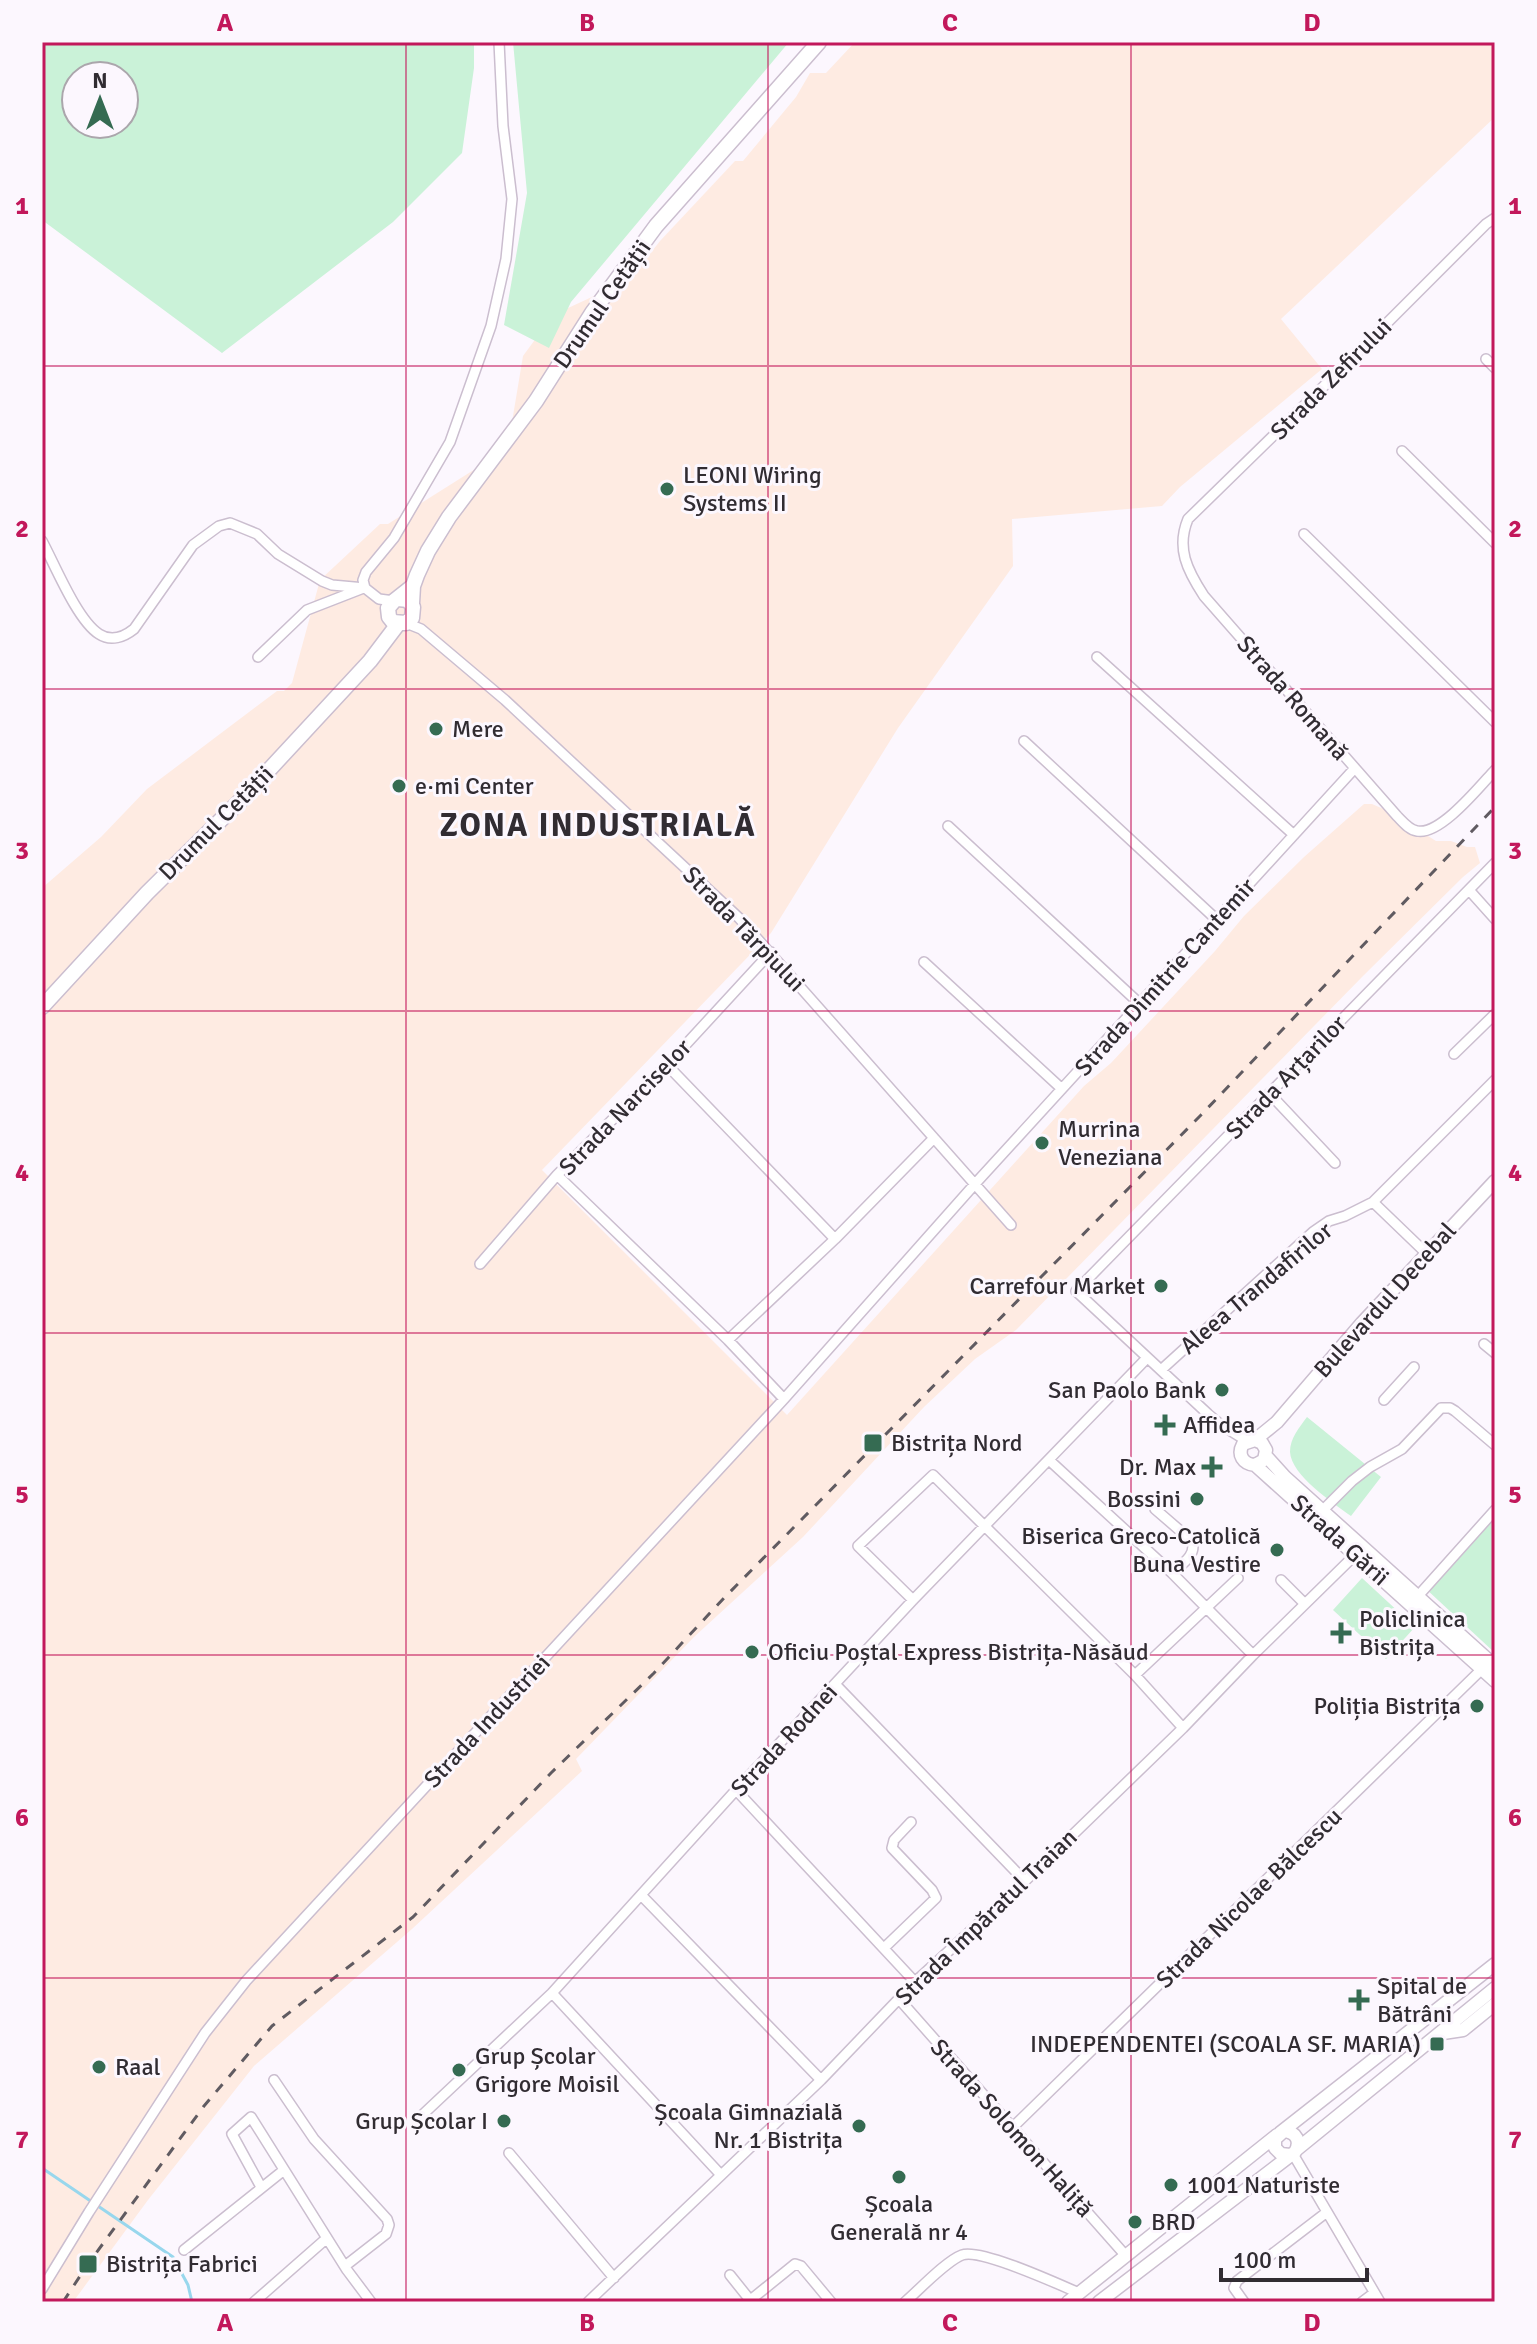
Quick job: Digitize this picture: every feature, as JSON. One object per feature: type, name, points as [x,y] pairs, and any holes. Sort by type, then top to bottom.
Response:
[{"type":"highway","name":"Drumul Cetății","points":[[42,1007],[370,661],[386,637],[391,607],[413,586],[428,551],[449,517],[536,401],[592,313],[656,226],[819,42]]},
{"type":"main road","name":"Bulevardul Decebal","points":[[1255,1447],[1426,1253],[1495,1181]]},
{"type":"main road","name":"Strada Gării","points":[[1489,1667],[1255,1465],[1246,1463],[1255,1447],[1418,1596],[1489,1667],[1495,1681]]},
{"type":"main road","points":[[1255,1447],[1261,1463],[1255,1465]]},
{"type":"main road","points":[[1068,2302],[1495,1964]]},
{"type":"main road","points":[[1099,2302],[1293,2153],[1495,1988]]},
{"type":"main road","points":[[1440,2034],[1463,2030],[1495,2004]]},
{"type":"main road","points":[[1288,2131],[1295,2135],[1298,2142],[1293,2153],[1277,2152],[1274,2143],[1279,2134],[1288,2131]]},
{"type":"street","points":[[391,607],[363,580],[394,538],[458,423],[491,326],[506,259],[512,199],[503,126],[499,42]]},
{"type":"street","name":"Strada Zefirului","points":[[1182,548],[1182,533],[1188,519],[1495,218]]},
{"type":"street","points":[[1486,359],[1495,368]]},
{"type":"street","points":[[1402,451],[1495,543]]},
{"type":"street","name":"Strada Tărpiului","points":[[42,541],[78,609],[101,636],[125,636],[134,629],[193,545],[219,526],[230,523],[257,534],[278,554],[322,581],[391,607],[505,700],[731,911],[771,952],[1011,1225]]},
{"type":"street","points":[[1304,534],[1495,722]]},
{"type":"street","name":"Strada Romană","points":[[1182,548],[1204,596],[1412,830],[1421,832],[1432,829],[1449,817],[1495,770]]},
{"type":"street","points":[[258,657],[307,610],[391,607]]},
{"type":"street","points":[[1097,657],[1294,835]]},
{"type":"street","points":[[1024,741],[1217,920]]},
{"type":"street","name":"Strada Dimitrie Cantemir","points":[[974,1185],[1355,768]]},
{"type":"street","points":[[948,826],[1140,1004]]},
{"type":"street","name":"Strada Arțarilor","points":[[1076,1291],[1495,863]]},
{"type":"street","points":[[1469,890],[1495,919]]},
{"type":"street","name":"Strada Narciselor","points":[[480,1264],[557,1175],[667,1065],[771,952]]},
{"type":"street","points":[[924,962],[1062,1089]]},
{"type":"street","points":[[1454,1054],[1495,1014]]},
{"type":"street","points":[[667,1065],[835,1239]]},
{"type":"street","name":"Aleea Trandafirilor","points":[[1161,1370],[1313,1232],[1329,1221],[1373,1202],[1495,1080]]},
{"type":"street","points":[[1270,1094],[1335,1163]]},
{"type":"street","points":[[728,1340],[835,1239],[934,1138]]},
{"type":"street","points":[[557,1175],[728,1340],[784,1399]]},
{"type":"street","name":"Strada Industriei","points":[[42,2289],[205,2033],[246,1981],[784,1399],[974,1185]]},
{"type":"street","points":[[1373,1202],[1426,1253]]},
{"type":"street","name":"Strada Gării","points":[[1076,1291],[1221,1425],[1255,1447]]},
{"type":"street","points":[[1484,1344],[1495,1353]]},
{"type":"street","name":"Strada Rodnei","points":[[418,2119],[552,1993],[913,1600],[1147,1358]]},
{"type":"street","points":[[1384,1400],[1414,1367]]},
{"type":"street","points":[[1322,1511],[1352,1481],[1402,1449],[1446,1408],[1495,1445]]},
{"type":"street","points":[[1049,1460],[1172,1573],[1253,1655]]},
{"type":"street","points":[[913,1600],[858,1546],[933,1475],[1135,1675],[1183,1728]]},
{"type":"street","points":[[1155,1509],[1194,1545],[1192,1554],[1172,1573]]},
{"type":"street","points":[[1418,1596],[1495,1510]]},
{"type":"street","name":"Strada Împăratul Traian","points":[[588,2302],[821,2080],[915,1982],[1183,1728],[1356,1554]]},
{"type":"street","points":[[1135,1675],[1238,1578]]},
{"type":"street","points":[[1281,1580],[1305,1604]]},
{"type":"street","name":"Strada Nicolae Bălcescu","points":[[1013,2127],[1489,1667]]},
{"type":"street","points":[[836,1685],[1025,1881]]},
{"type":"street","points":[[736,1790],[915,1982]]},
{"type":"street","points":[[884,1948],[936,1898],[892,1848],[894,1840],[911,1822]]},
{"type":"street","points":[[642,1896],[821,2080]]},
{"type":"street","points":[[552,1993],[721,2175]]},
{"type":"street","name":"Strada Solomon Haliță","points":[[899,1999],[1126,2256]]},
{"type":"street","points":[[274,2080],[314,2139],[387,2219],[386,2234],[345,2266]]},
{"type":"street","points":[[261,2187],[232,2134],[251,2117],[371,2302]]},
{"type":"street","points":[[509,2153],[614,2278]]},
{"type":"street","points":[[1293,2153],[1377,2297],[1362,2302]]},
{"type":"street","points":[[184,2250],[284,2170]]},
{"type":"street","points":[[1244,2302],[1234,2288],[1237,2281],[1327,2212]]},
{"type":"street","points":[[254,2302],[327,2238]]},
{"type":"street","points":[[905,2302],[951,2262],[967,2253],[984,2255],[1079,2293]]},
{"type":"street","points":[[730,2275],[755,2300],[797,2264],[831,2302]]},
{"type":"shaded area","points":[[855,42],[1495,42],[1495,117],[1281,319],[1322,369],[1180,487],[1162,506],[1012,519],[1013,566],[898,728],[771,933],[542,1170],[787,1415],[1084,1086],[1111,1063],[1244,916],[1364,804],[1388,811],[1436,841],[1475,847],[1480,863],[1364,975],[1016,1330],[975,1359],[924,1407],[803,1537],[694,1637],[576,1759],[582,1771],[412,1929],[254,2066],[148,2200],[73,2302],[42,2302],[42,888],[101,837],[147,789],[292,683],[320,580],[380,524],[388,524],[480,466],[510,434],[523,356],[553,315],[607,290],[622,289],[660,241],[735,161],[743,161],[796,97],[810,73],[826,73]]},
{"type":"green space","points":[[42,42],[474,42],[474,68],[462,153],[393,222],[222,353],[42,220]]},
{"type":"green space","points":[[513,42],[789,42],[571,302],[549,348],[504,325],[527,193]]},
{"type":"green space","points":[[1307,1417],[1381,1477],[1351,1516],[1314,1488],[1292,1461],[1292,1442]]},
{"type":"green space","points":[[1495,1511],[1495,1653],[1425,1588]]},
{"type":"green space","points":[[1362,1578],[1415,1627],[1386,1659],[1333,1610]]},
{"type":"waterway","points":[[42,2168],[173,2257],[188,2285],[192,2302]]},
{"type":"railway","points":[[63,2302],[204,2106],[272,2026],[413,1917],[551,1773],[654,1673],[724,1598],[1201,1115],[1495,807]]},
{"type":"place","name":"LEONI Wiring Systems II","points":[[667,489]]},
{"type":"place","name":"Mere","points":[[436,729]]},
{"type":"place","name":"e·mi Center","points":[[399,786]]},
{"type":"place","name":"Murrina Veneziana","points":[[1042,1143]]},
{"type":"place","name":"Carrefour Market","points":[[1161,1286]]},
{"type":"place","name":"San Paolo Bank","points":[[1222,1390]]},
{"type":"place","name":"Affidea","points":[[1165,1425]]},
{"type":"place","name":"Bistrița Nord","points":[[873,1443]]},
{"type":"place","name":"Dr. Max","points":[[1212,1467]]},
{"type":"place","name":"Bossini","points":[[1197,1499]]},
{"type":"place","name":"Biserica Greco-Catolică Buna Vestire","points":[[1277,1550]]},
{"type":"place","name":"Policlinica Bistrița","points":[[1341,1633]]},
{"type":"place","name":"Oficiu Poștal Express Bistrița-Năsăud","points":[[752,1652]]},
{"type":"place","name":"Poliția Bistrița","points":[[1477,1706]]},
{"type":"place","name":"Spital de Bătrâni","points":[[1359,2000]]},
{"type":"place","name":"INDEPENDENTEI (SCOALA SF. MARIA)","points":[[1437,2044]]},
{"type":"place","name":"Raal","points":[[99,2067]]},
{"type":"place","name":"Grup Școlar Grigore Moisil","points":[[459,2070]]},
{"type":"place","name":"Grup Școlar I","points":[[504,2121]]},
{"type":"place","name":"Școala Gimnazială Nr. 1 Bistrița","points":[[859,2126]]},
{"type":"place","name":"Școala Generală nr 4","points":[[899,2177]]},
{"type":"place","name":"1001 Naturiste","points":[[1171,2185]]},
{"type":"place","name":"BRD","points":[[1135,2222]]},
{"type":"place","name":"Bistrița Fabrici","points":[[88,2264]]},
{"type":"district","name":"ZONA INDUSTRIALĂ","points":[[598,825]]}]
